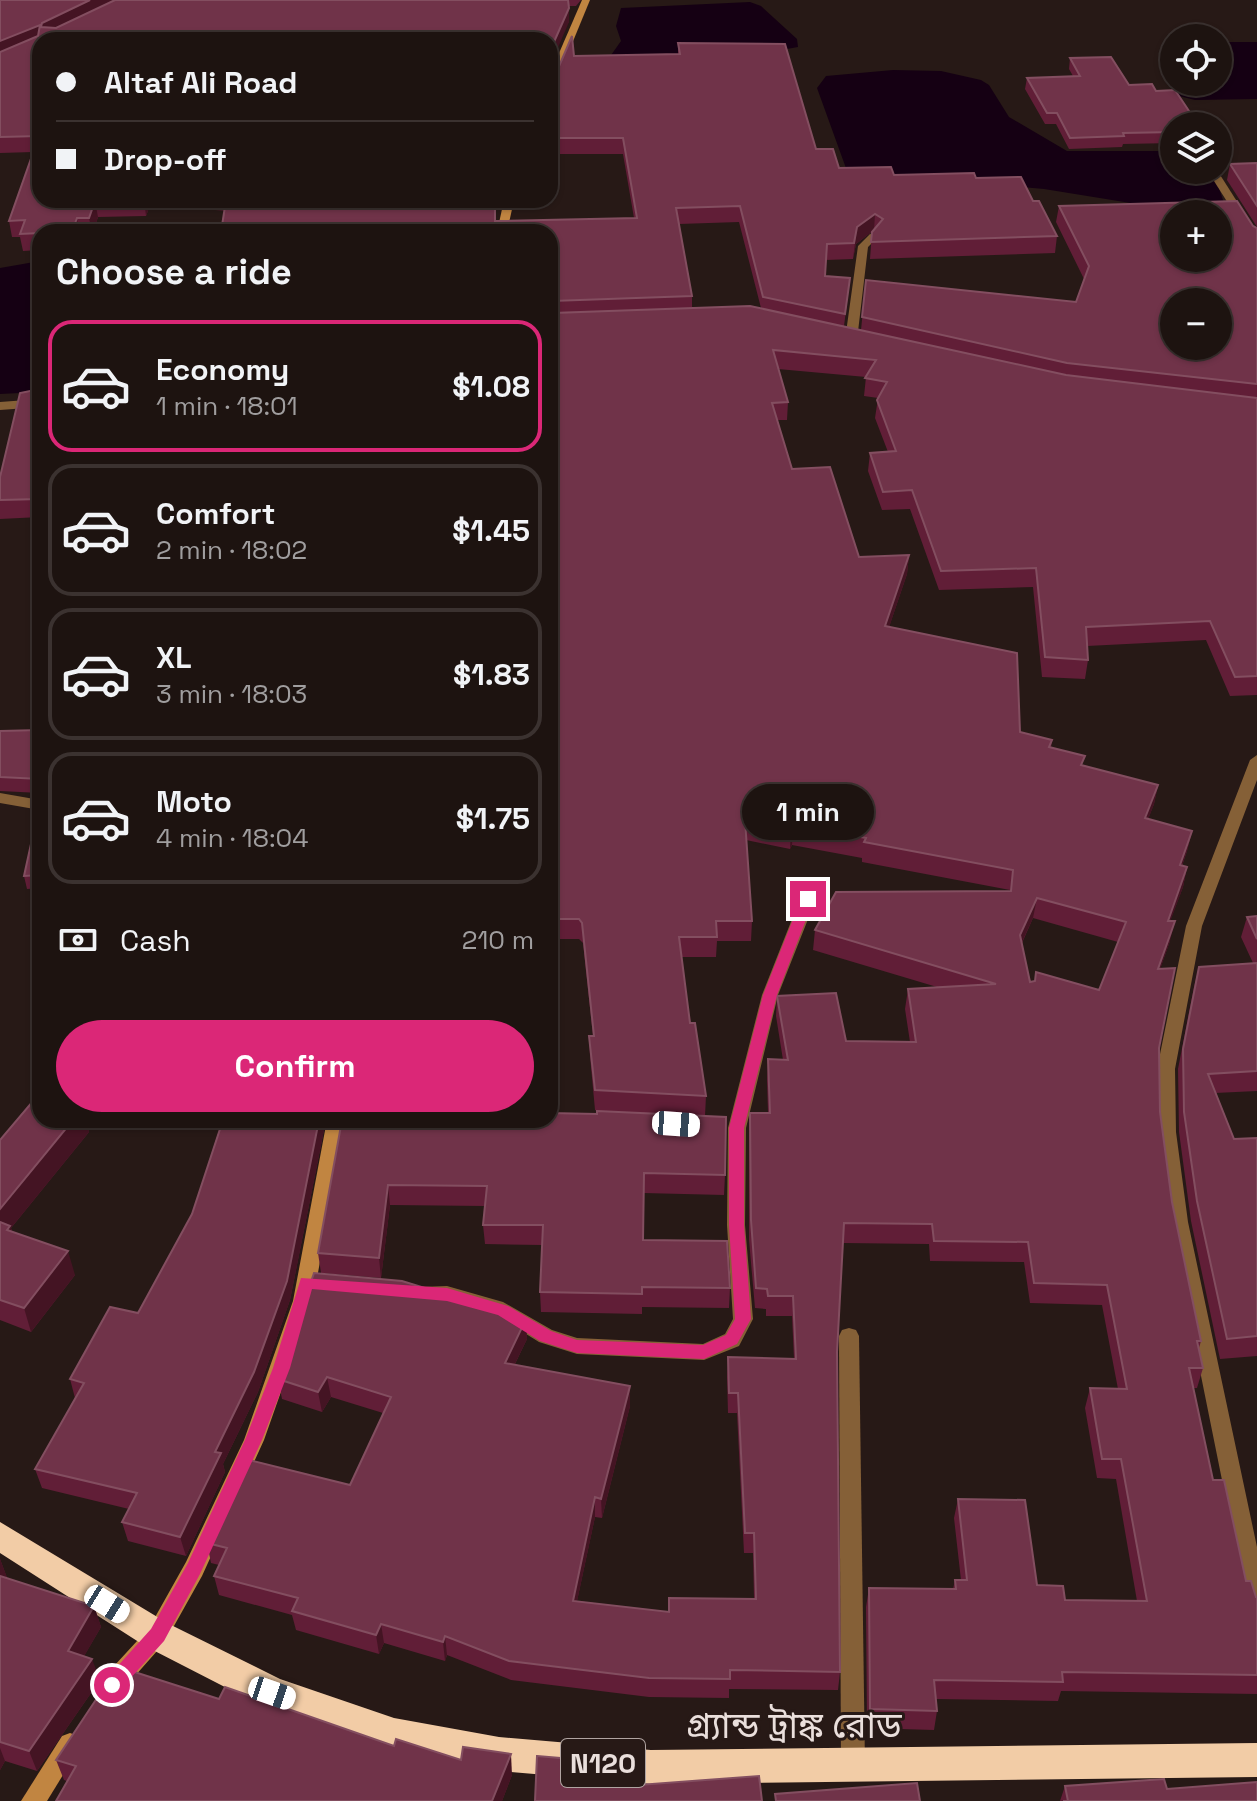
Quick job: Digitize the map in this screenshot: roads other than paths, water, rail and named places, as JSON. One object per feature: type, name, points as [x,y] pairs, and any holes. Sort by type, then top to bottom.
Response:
[{"type":"highway","name":"গ্র্যান্ড ট্রাঙ্ক রোড","points":[[0,1536],[157,1635],[272,1693],[394,1735],[622,1777],[853,1766],[1257,1760]]},
{"type":"main road","points":[[558,66],[586,0]]},
{"type":"main road","points":[[98,1703],[126,1667],[157,1635],[194,1569],[254,1440],[314,1283],[335,1128]]},
{"type":"main road","points":[[33,1801],[82,1727]]},
{"type":"street","points":[[1221,184],[1257,241]]},
{"type":"street","points":[[851,340],[863,246],[874,236]]},
{"type":"street","points":[[837,337],[866,343]]},
{"type":"street","points":[[0,406],[32,404]]},
{"type":"street","points":[[1257,760],[1194,926],[1166,1085],[1167,1132],[1179,1222],[1257,1599]]},
{"type":"street","points":[[0,798],[32,804]]},
{"type":"street","points":[[400,1290],[447,1294],[503,1310],[546,1336],[577,1346],[704,1352],[732,1340],[743,1319],[729,1128],[770,995],[808,899]]},
{"type":"street","points":[[849,1336],[853,1766]]}]
